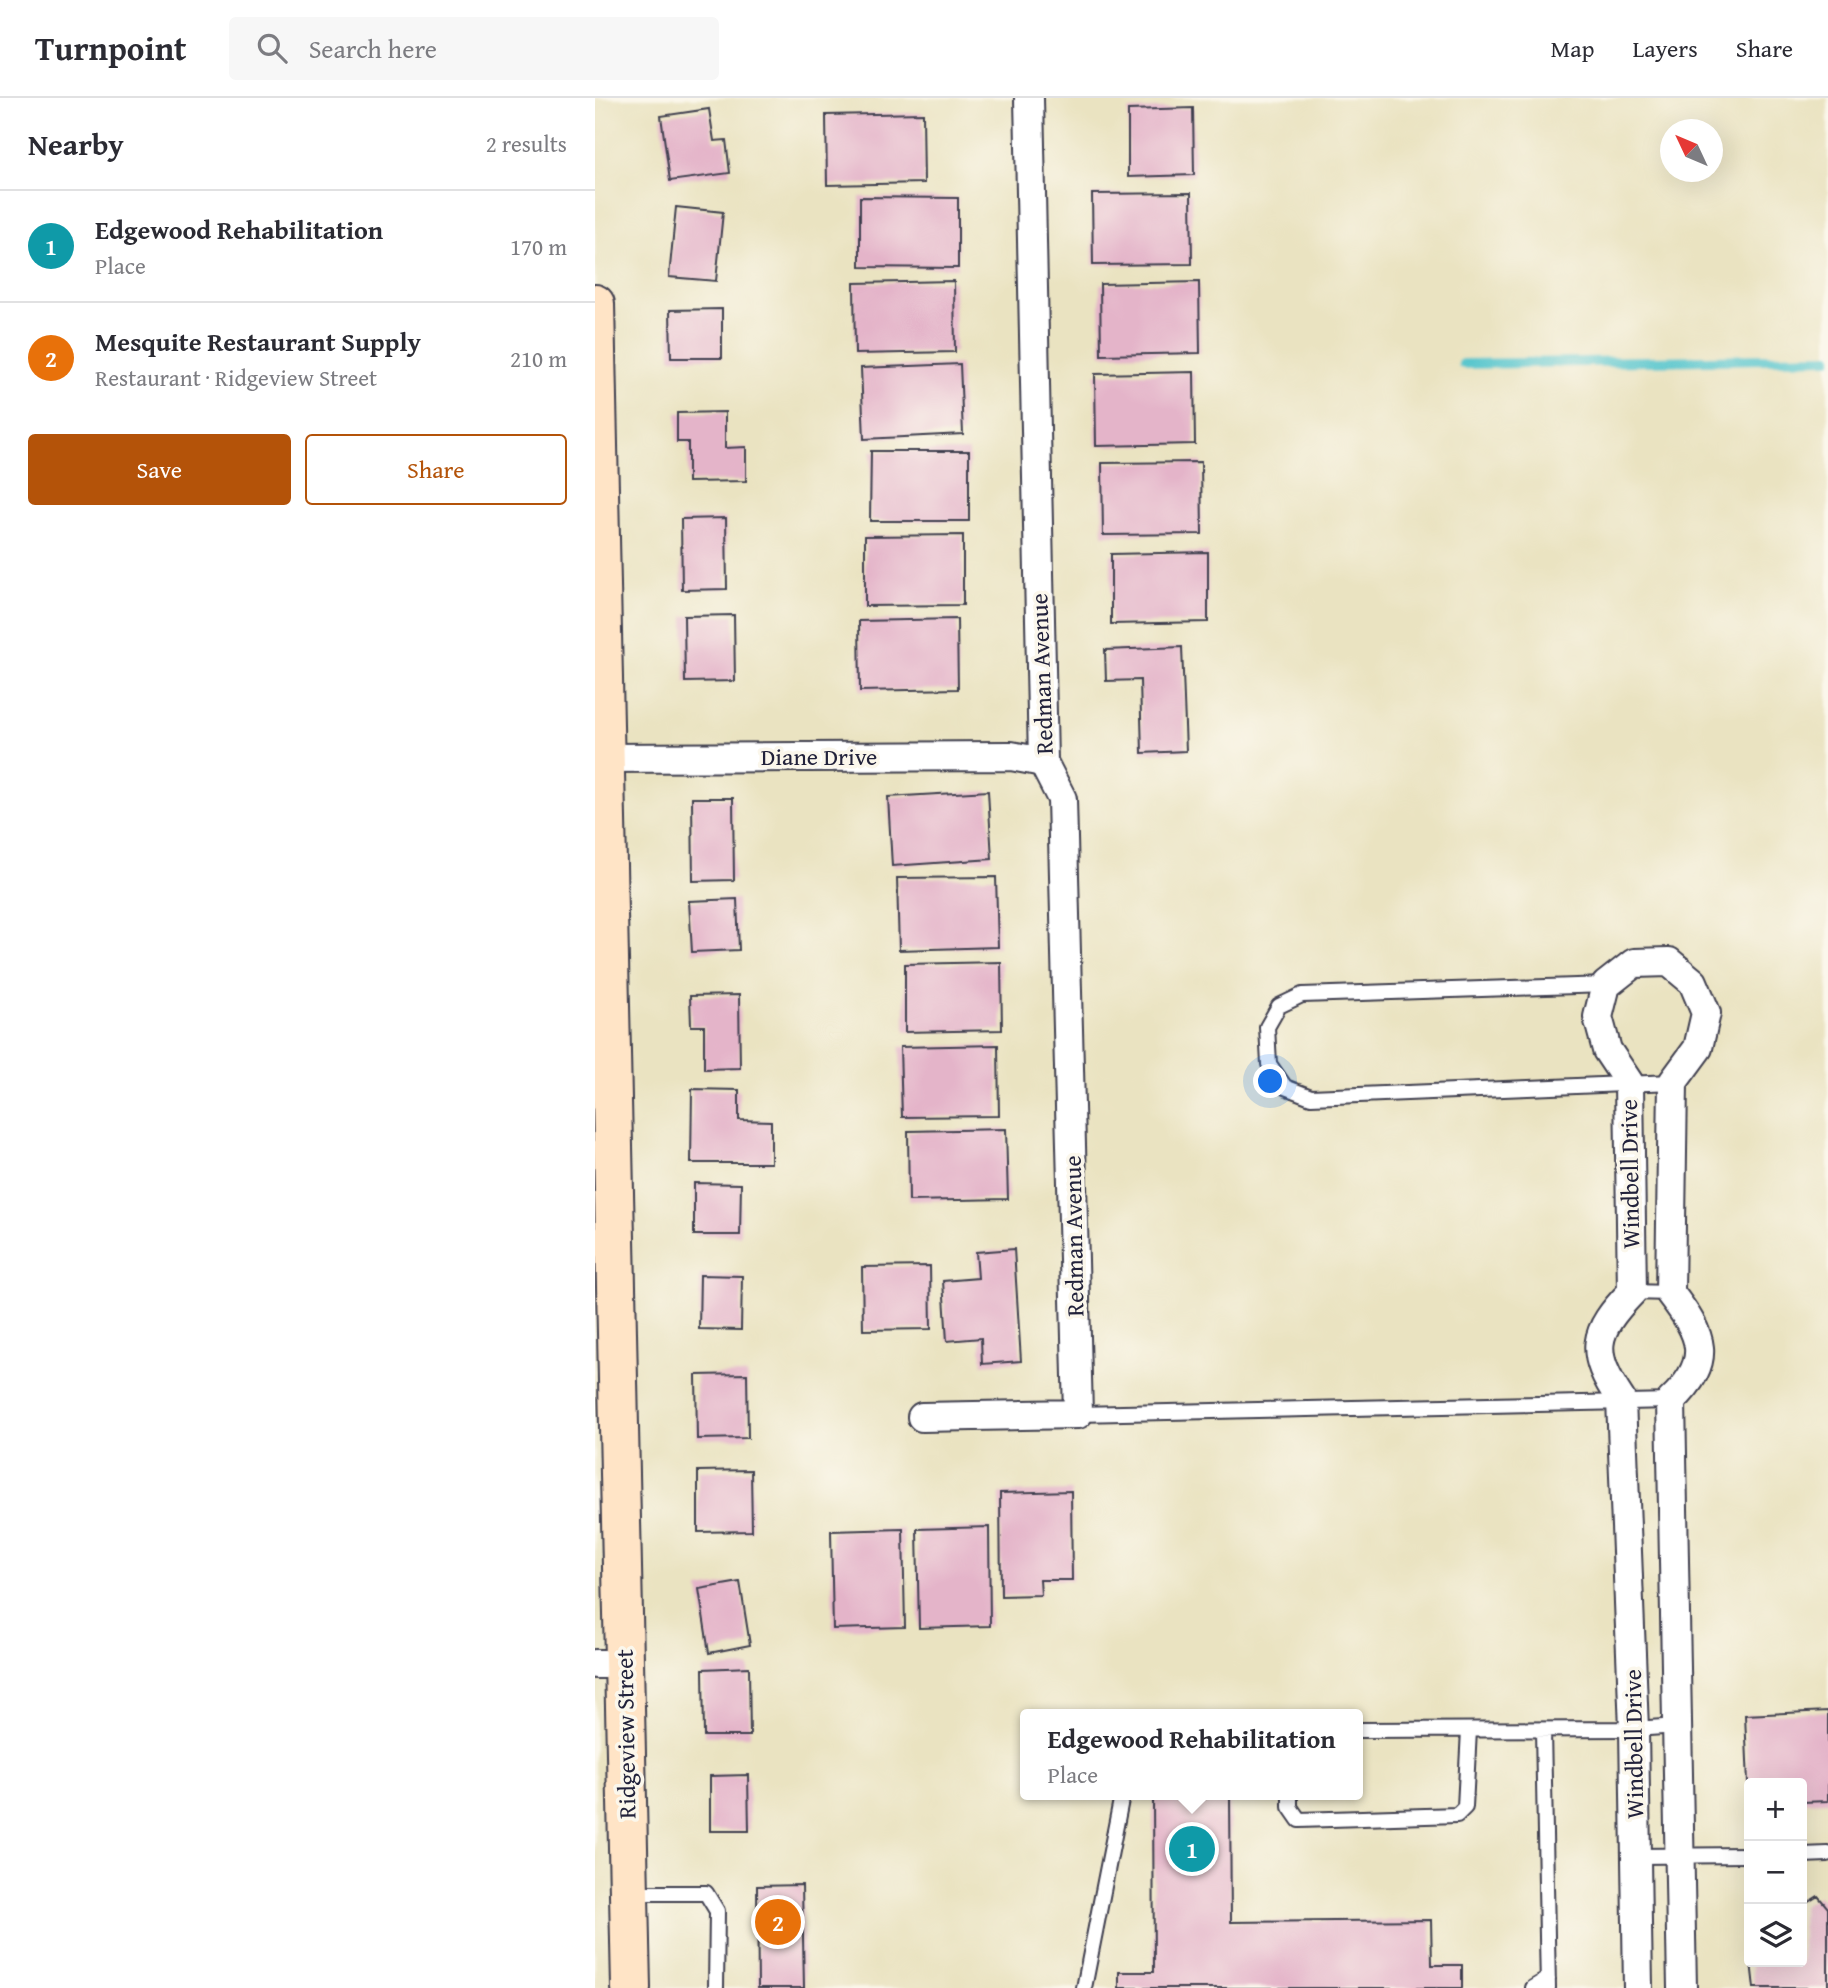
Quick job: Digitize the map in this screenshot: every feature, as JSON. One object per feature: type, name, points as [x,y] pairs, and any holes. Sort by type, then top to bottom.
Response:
[{"type":"street","name":"Redman Avenue","points":[[1029,98],[1043,762],[1062,799],[1078,1414]]},
{"type":"street","name":"Ridgeview Street","points":[[595,304],[610,1664],[630,1893],[631,1988]]},
{"type":"street","name":"Diane Drive","points":[[600,758],[1011,756],[1043,762]]},
{"type":"street","name":"Windbell Drive","points":[[1638,1988],[1634,1729],[1621,1401],[1604,1374],[1598,1343],[1609,1315],[1632,1292],[1629,1083],[1607,1050],[1598,1017],[1606,985],[1634,963],[1669,962],[1693,982],[1706,1013],[1698,1048],[1672,1082],[1670,1293]]},
{"type":"street","points":[[1670,1293],[1690,1318],[1701,1350],[1691,1383],[1671,1401]]},
{"type":"street","name":"Windbell Drive","points":[[1671,1401],[1682,1988]]},
{"type":"street","points":[[922,1417],[1078,1414]]},
{"type":"lane","points":[[1606,985],[1302,995],[1279,1006],[1267,1027],[1269,1063],[1285,1087],[1311,1097],[1672,1082]]},
{"type":"lane","points":[[1632,1292],[1670,1293]]},
{"type":"lane","points":[[1078,1414],[1671,1401]]},
{"type":"lane","points":[[1363,1730],[1634,1729],[1678,1726]]},
{"type":"lane","points":[[1290,1800],[1290,1808],[1299,1820],[1457,1815],[1465,1807],[1469,1730]]},
{"type":"lane","points":[[1533,1988],[1548,1983],[1543,1730]]},
{"type":"lane","points":[[1084,1988],[1121,1800]]},
{"type":"lane","points":[[1807,1855],[1828,1854]]},
{"type":"lane","points":[[1636,1856],[1744,1855]]},
{"type":"lane","points":[[630,1893],[706,1894],[717,1911],[716,1988]]},
{"type":"building","points":[[1193,108],[1194,175],[1128,177],[1128,110]]},
{"type":"building","points":[[709,109],[714,141],[726,140],[730,173],[670,181],[661,116]]},
{"type":"building","points":[[923,113],[924,183],[827,185],[826,115]]},
{"type":"building","points":[[1191,193],[1192,264],[1093,265],[1092,194]]},
{"type":"building","points":[[860,197],[958,198],[958,268],[860,267]]},
{"type":"building","points":[[676,207],[723,212],[716,281],[669,277]]},
{"type":"building","points":[[954,281],[955,352],[855,354],[854,283]]},
{"type":"building","points":[[1199,282],[1200,353],[1101,355],[1100,284]]},
{"type":"building","points":[[722,309],[722,358],[671,358],[670,310]]},
{"type":"building","points":[[960,364],[963,434],[864,439],[861,368]]},
{"type":"building","points":[[1194,372],[1195,444],[1096,446],[1095,374]]},
{"type":"building","points":[[725,412],[725,448],[746,447],[746,481],[688,482],[688,442],[677,442],[677,413]]},
{"type":"building","points":[[871,451],[969,451],[969,521],[870,521]]},
{"type":"building","points":[[1201,462],[1202,534],[1103,535],[1102,463]]},
{"type":"building","points":[[726,518],[727,589],[682,590],[681,519]]},
{"type":"building","points":[[963,535],[963,605],[865,606],[865,536]]},
{"type":"building","points":[[1208,552],[1208,622],[1111,624],[1111,554]]},
{"type":"building","points":[[734,615],[735,681],[685,682],[684,616]]},
{"type":"building","points":[[957,619],[958,689],[860,691],[859,621]]},
{"type":"building","points":[[1182,647],[1186,751],[1142,753],[1140,680],[1106,681],[1105,650]]},
{"type":"building","points":[[988,791],[992,859],[892,866],[888,797]]},
{"type":"building","points":[[692,798],[733,798],[734,880],[693,881]]},
{"type":"building","points":[[996,877],[998,947],[899,950],[897,878]]},
{"type":"building","points":[[737,899],[739,950],[692,952],[689,901]]},
{"type":"building","points":[[1001,962],[1002,1030],[905,1032],[905,964]]},
{"type":"building","points":[[739,995],[740,1068],[704,1069],[704,1026],[691,1026],[690,996]]},
{"type":"building","points":[[998,1045],[999,1116],[902,1117],[900,1047]]},
{"type":"building","points":[[692,1089],[739,1090],[739,1120],[771,1121],[771,1163],[691,1163]]},
{"type":"building","points":[[1006,1129],[1008,1199],[909,1201],[908,1131]]},
{"type":"building","points":[[694,1183],[741,1184],[740,1235],[694,1235]]},
{"type":"building","points":[[1014,1249],[1021,1361],[982,1364],[981,1338],[947,1341],[943,1281],[978,1278],[976,1252]]},
{"type":"building","points":[[930,1266],[931,1329],[863,1330],[862,1267]]},
{"type":"building","points":[[700,1275],[742,1276],[741,1330],[699,1329]]},
{"type":"building","points":[[747,1374],[748,1438],[697,1439],[696,1375]]},
{"type":"building","points":[[751,1470],[752,1531],[698,1532],[698,1471]]},
{"type":"building","points":[[1071,1491],[1072,1580],[1040,1580],[1041,1595],[1001,1596],[1000,1493]]},
{"type":"building","points":[[989,1527],[990,1626],[919,1628],[917,1529]]},
{"type":"building","points":[[903,1529],[905,1627],[833,1629],[831,1531]]},
{"type":"building","points":[[740,1582],[750,1645],[709,1653],[699,1589]]},
{"type":"building","points":[[749,1667],[750,1736],[704,1736],[703,1669]]},
{"type":"building","points":[[1828,1711],[1828,1801],[1807,1802],[1807,1778],[1748,1778],[1745,1715]]},
{"type":"building","points":[[748,1775],[749,1831],[710,1831],[710,1776]]},
{"type":"building","points":[[1153,1800],[1230,1800],[1231,1922],[1431,1920],[1432,1965],[1462,1965],[1462,1988],[1119,1988],[1119,1972],[1154,1972]]},
{"type":"building","points":[[802,1885],[804,1988],[758,1988],[757,1886]]},
{"type":"building","points":[[1818,1896],[1828,1908],[1828,1988],[1754,1988],[1752,1967],[1807,1967],[1807,1903]]},
{"type":"waterway","points":[[1463,364],[1828,358]]},
{"type":"place","name":"Edgewood Rehabilitation","points":[[1192,1849]]},
{"type":"place","name":"Mesquite Restaurant Supply","points":[[778,1922]]}]
